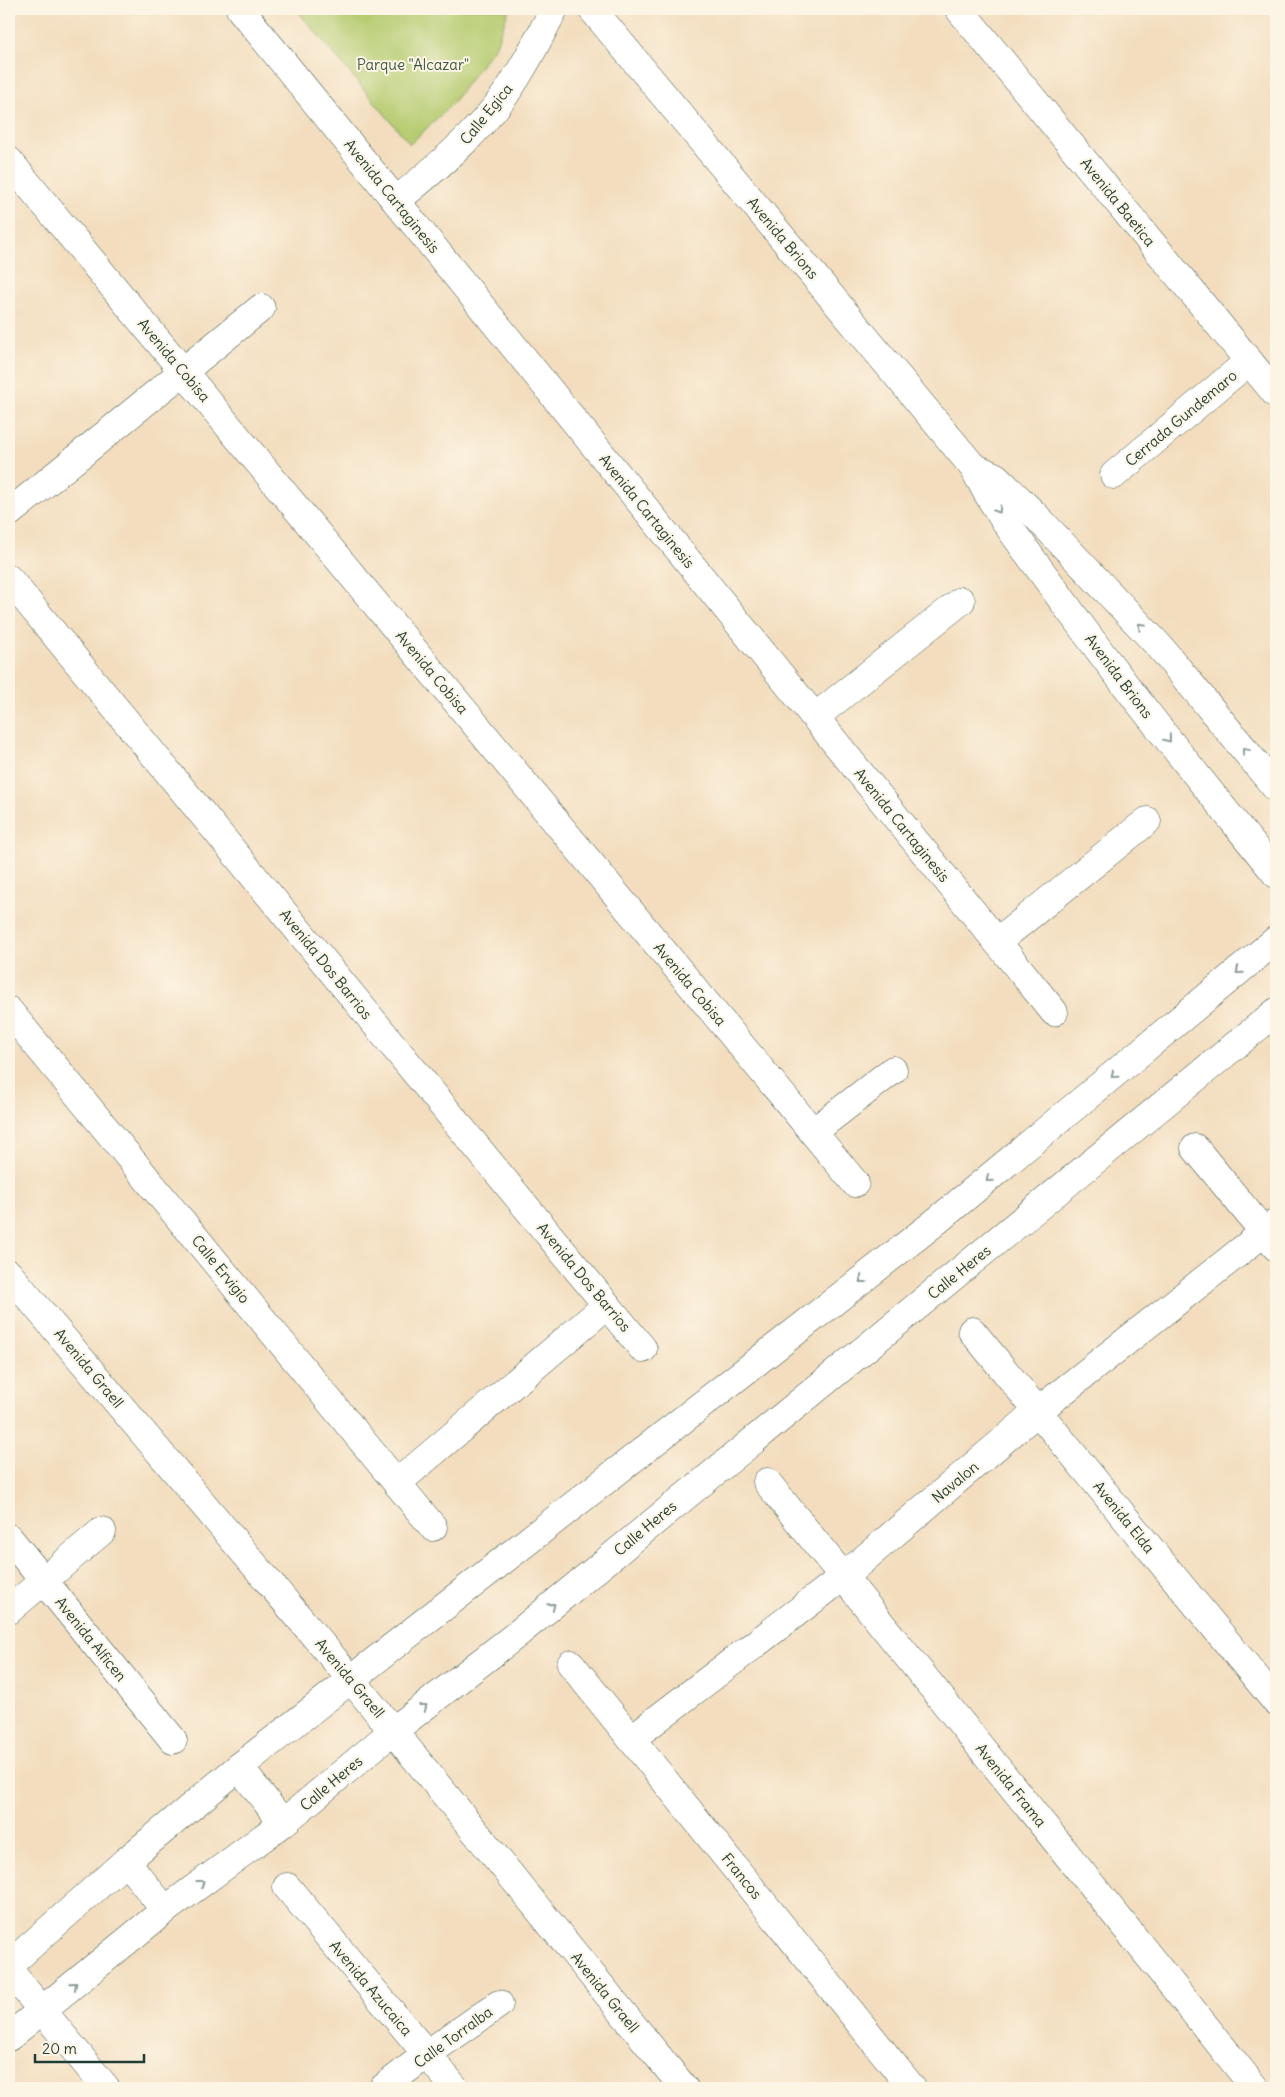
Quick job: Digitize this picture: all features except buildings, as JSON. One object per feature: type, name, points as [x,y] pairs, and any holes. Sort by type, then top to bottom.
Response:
[{"type":"street","name":"Avenida Cartaginesis","points":[[240,9],[1054,1012]]},
{"type":"street","name":"Calle Egica","points":[[396,201],[449,157],[480,126],[506,94],[531,53],[554,9]]},
{"type":"street","name":"Avenida Brions","points":[[592,9],[974,468],[984,488],[1014,534],[1122,681],[1276,874]]},
{"type":"street","name":"Avenida Baetica","points":[[959,9],[1276,394]]},
{"type":"street","name":"Avenida Cobisa","points":[[9,161],[855,1183]]},
{"type":"street","points":[[9,513],[261,308]]},
{"type":"street","name":"Cerrada Gundemaro","points":[[1114,475],[1249,361]]},
{"type":"street","name":"Avenida Brions","points":[[974,468],[996,477],[1099,582],[1160,647],[1276,788]]},
{"type":"street","name":"Avenida Dos Barrios","points":[[9,579],[644,1349]]},
{"type":"street","points":[[815,717],[961,600]]},
{"type":"street","points":[[997,942],[1147,821]]},
{"type":"street","points":[[9,1965],[126,1861],[239,1767],[350,1678],[933,1224],[1276,940]]},
{"type":"street","name":"Calle Ervigio","points":[[9,1011],[433,1527]]},
{"type":"street","name":"Calle Heres","points":[[9,2037],[165,1910],[283,1823],[393,1731],[516,1635],[1276,1012]]},
{"type":"street","points":[[813,1132],[893,1070]]},
{"type":"street","points":[[1195,1148],[1272,1234]]},
{"type":"street","name":"Navalon","points":[[632,1739],[844,1577],[1038,1411],[1272,1234]]},
{"type":"street","name":"Avenida Graell","points":[[9,1274],[350,1678],[684,2088]]},
{"type":"street","points":[[396,1483],[606,1304]]},
{"type":"street","name":"Avenida Elda","points":[[972,1331],[1276,1702]]},
{"type":"street","name":"Avenida Frama","points":[[767,1482],[1255,2088]]},
{"type":"street","points":[[9,1610],[102,1531]]},
{"type":"street","name":"Avenida Alficen","points":[[9,1538],[173,1740]]},
{"type":"street","name":"Francos","points":[[571,1664],[912,2088]]},
{"type":"street","points":[[239,1767],[283,1823]]},
{"type":"street","points":[[126,1861],[165,1910]]},
{"type":"street","name":"Avenida Azucaica","points":[[287,1887],[455,2088]]},
{"type":"street","points":[[9,1970],[106,2088]]},
{"type":"street","name":"Calle Torralba","points":[[383,2088],[427,2054],[499,2004]]},
{"type":"green space","name":"Parque \"Alcazar\"","points":[[296,9],[509,9],[496,45],[450,106],[410,144]]}]
